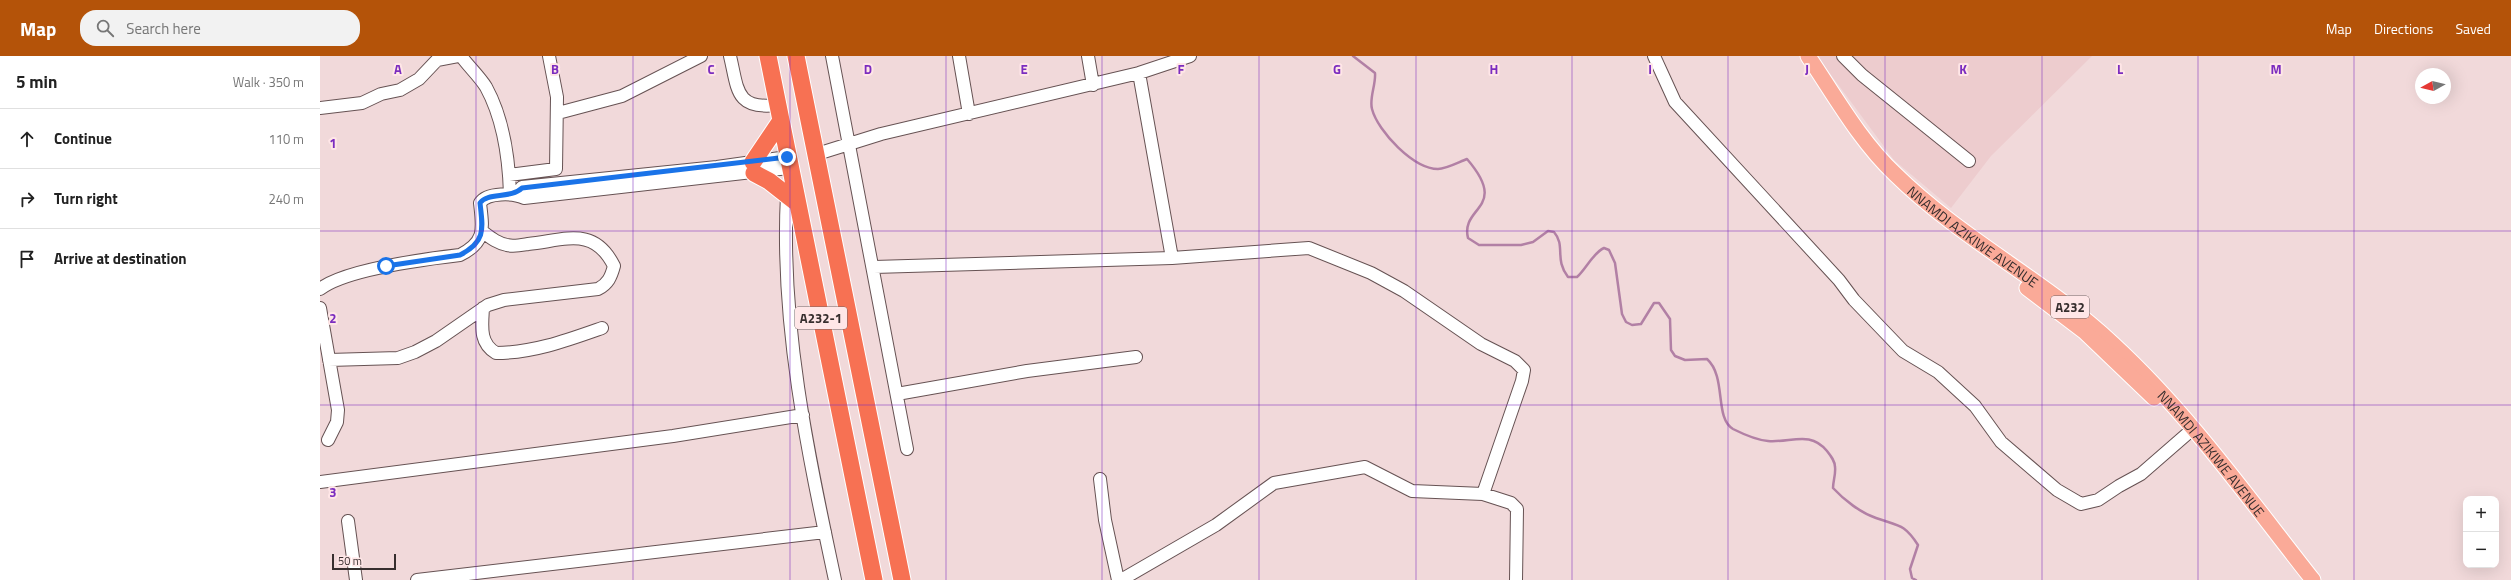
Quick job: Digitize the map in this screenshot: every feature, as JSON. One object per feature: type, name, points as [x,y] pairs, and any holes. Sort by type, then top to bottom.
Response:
[{"type":"highway","name":"A232-1","points":[[768,56],[788,163],[792,199],[874,580]]},
{"type":"highway","name":"A232-1","points":[[796,56],[902,580]]},
{"type":"highway","points":[[780,122],[754,168],[792,199]]},
{"type":"main road","name":"NNAMDI AZIKIWE AVENUE","points":[[1796,56],[1854,139],[1903,195],[2085,332],[2157,401],[2187,434],[2300,580]]},
{"type":"main road","name":"NNAMDI AZIKIWE AVENUE","points":[[1808,56],[1863,136],[1897,176],[1950,220],[2079,314],[2143,372],[2199,434],[2313,580]]},
{"type":"street","points":[[320,108],[362,103],[381,94],[400,90],[419,79],[437,60],[458,56]]},
{"type":"street","points":[[461,56],[485,86],[497,114],[513,194]]},
{"type":"street","points":[[509,175],[556,169],[558,113],[557,97],[549,56]]},
{"type":"street","points":[[558,113],[622,96],[701,56]]},
{"type":"street","points":[[730,56],[741,96],[749,104],[760,107],[777,104]]},
{"type":"street","points":[[832,56],[874,267],[907,449]]},
{"type":"street","points":[[959,56],[969,114]]},
{"type":"street","points":[[1088,56],[1093,85]]},
{"type":"street","points":[[817,154],[880,134],[1139,73],[1190,56]]},
{"type":"street","points":[[1654,56],[1676,102],[1843,285],[1854,300],[1903,351],[1938,372],[1975,406],[2002,442],[2057,490],[2080,504],[2098,500],[2141,474],[2187,434]]},
{"type":"street","points":[[1843,56],[1862,75],[1969,161]]},
{"type":"street","points":[[1139,73],[1172,258]]},
{"type":"street","points":[[320,288],[337,280],[386,266],[460,255],[478,243],[483,232],[480,203],[488,197],[513,194],[524,198],[788,163]]},
{"type":"street","points":[[792,199],[784,247],[786,274],[802,415],[835,580]]},
{"type":"street","points":[[329,360],[398,358],[436,341],[483,308],[504,300],[598,289],[605,285],[612,276],[614,266],[607,252],[594,241],[574,238],[509,246],[496,242],[483,232]]},
{"type":"street","points":[[874,267],[1172,258],[1309,248],[1371,273],[1404,291],[1481,344],[1515,361],[1524,370],[1522,381],[1482,494]]},
{"type":"street","points":[[320,308],[338,410],[337,422],[328,440]]},
{"type":"street","points":[[483,308],[482,333],[485,344],[496,353],[509,353],[561,343],[602,328]]},
{"type":"street","points":[[897,394],[1027,371],[1136,356]]},
{"type":"street","points":[[320,482],[673,436],[802,415]]},
{"type":"street","points":[[1121,580],[1216,525],[1274,483],[1365,467],[1412,491],[1482,494],[1512,503],[1517,509],[1516,580]]},
{"type":"street","points":[[1100,480],[1108,536],[1118,580]]},
{"type":"street","points":[[348,521],[356,580]]},
{"type":"street","points":[[417,580],[825,532]]},
{"type":"shaded area","points":[[1817,56],[2092,56],[1991,156],[1951,208],[1894,160]]},
{"type":"waterway","points":[[1353,56],[1375,73],[1375,82],[1371,100],[1372,109],[1381,128],[1398,148],[1418,163],[1438,169],[1449,167],[1467,159],[1479,175],[1484,188],[1484,198],[1467,227],[1468,238],[1479,245],[1521,245],[1533,242],[1548,231],[1554,232],[1559,242],[1562,264],[1568,277],[1577,277],[1600,250],[1604,248],[1609,250],[1615,263],[1622,314],[1626,322],[1632,325],[1641,324],[1654,303],[1659,303],[1670,319],[1671,350],[1675,356],[1685,360],[1707,359],[1713,367],[1717,376],[1722,407],[1727,424],[1733,429],[1763,440],[1776,441],[1807,439],[1821,445],[1830,455],[1835,465],[1833,488],[1837,493],[1870,516],[1900,526],[1909,533],[1918,545],[1910,569],[1912,578],[1916,580]]},
{"type":"route","points":[[386,266],[431,258],[460,255],[468,250],[478,243],[483,232],[480,203],[488,197],[516,194],[522,188],[717,167],[787,157]]}]
